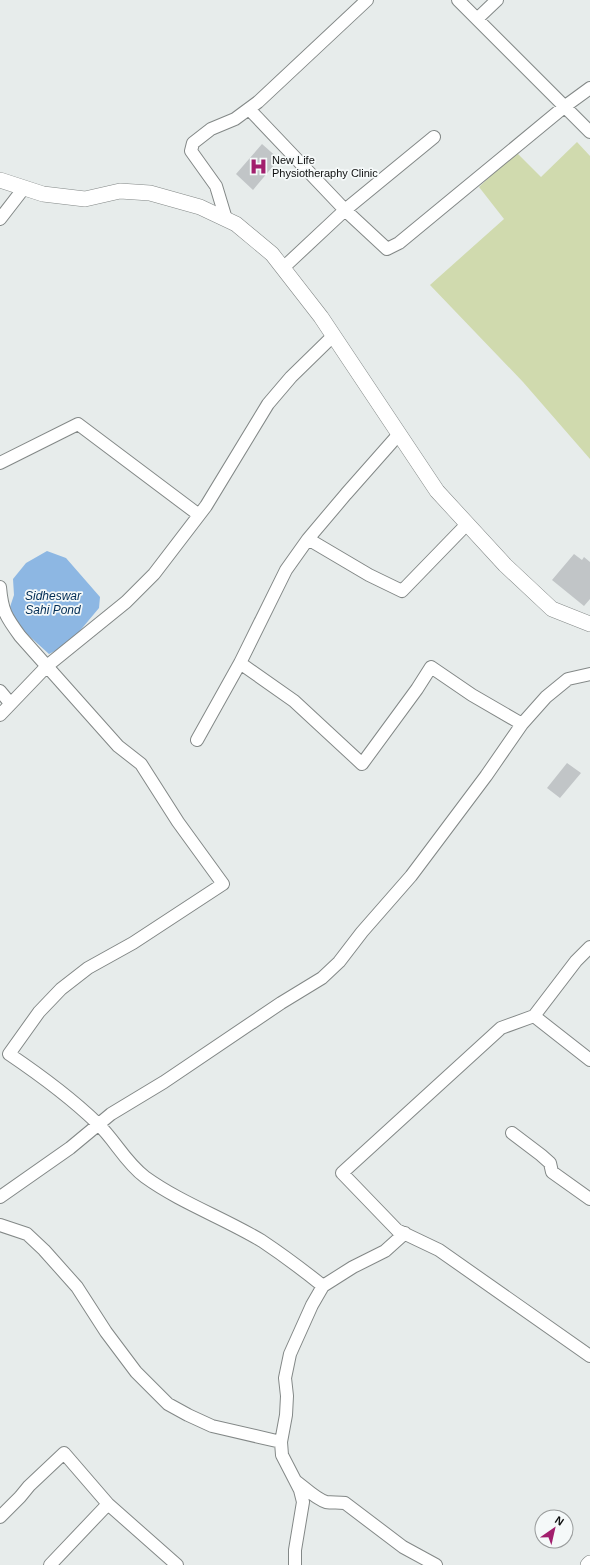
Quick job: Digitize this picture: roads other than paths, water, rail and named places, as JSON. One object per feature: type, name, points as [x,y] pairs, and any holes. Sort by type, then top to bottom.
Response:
[{"type":"main road","points":[[0,180],[44,194],[85,199],[120,191],[150,193],[200,207],[236,224],[272,254],[321,317],[437,491],[505,565],[552,609],[590,624]]},
{"type":"street","points":[[226,219],[216,186],[191,151],[193,143],[211,129],[236,119],[249,109],[368,0]]},
{"type":"street","points":[[458,0],[590,132]]},
{"type":"street","points":[[477,19],[497,0]]},
{"type":"street","points":[[249,109],[345,210],[387,249],[399,243],[564,107],[590,88]]},
{"type":"street","points":[[283,268],[345,210],[434,137]]},
{"type":"street","points":[[0,219],[24,188]]},
{"type":"street","points":[[0,715],[47,666],[126,602],[150,579],[206,506],[268,404],[291,378],[333,336]]},
{"type":"street","points":[[0,463],[78,424],[199,516]]},
{"type":"street","points":[[197,740],[240,663],[286,570],[308,539],[399,434]]},
{"type":"street","points":[[308,539],[369,575],[402,591],[467,524]]},
{"type":"street","points":[[0,587],[1,603],[7,618],[20,636],[118,746],[141,764],[178,822],[223,884],[133,943],[88,968],[60,989],[5,1052],[38,1073],[69,1097],[98,1124],[127,1160],[144,1176],[170,1193],[261,1241],[296,1264],[323,1286]]},
{"type":"street","points":[[240,663],[294,701],[362,764],[417,689],[431,667],[472,695],[522,724]]},
{"type":"street","points":[[0,1197],[70,1148],[110,1114],[164,1082],[322,978],[339,962],[362,932],[411,876],[486,776],[522,724],[546,697],[568,679],[590,674]]},
{"type":"street","points":[[0,690],[10,703]]},
{"type":"street","points":[[590,947],[576,962],[534,1016],[501,1028],[342,1173],[397,1230],[439,1250],[590,1356]]},
{"type":"street","points":[[534,1016],[590,1060]]},
{"type":"street","points":[[512,1133],[541,1155],[550,1164],[552,1172],[590,1199]]},
{"type":"street","points":[[0,1225],[27,1234],[44,1250],[77,1286],[106,1332],[136,1372],[168,1404],[212,1426],[281,1442]]},
{"type":"street","points":[[294,1564],[303,1502],[296,1481],[282,1455],[281,1442],[286,1415],[287,1396],[285,1378],[290,1354],[312,1305],[323,1286],[353,1267],[385,1251],[405,1233]]},
{"type":"street","points":[[0,1517],[29,1486],[64,1453],[108,1504],[177,1565]]},
{"type":"street","points":[[296,1481],[318,1498],[327,1502],[337,1501],[345,1503],[404,1547],[436,1565]]},
{"type":"street","points":[[50,1565],[108,1504]]},
{"type":"water","name":"Sidheswar Sahi Pond","points":[[47,551],[66,558],[100,597],[99,608],[73,639],[63,647],[49,654],[27,634],[13,617],[10,607],[14,595],[13,579],[26,563]]},
{"type":"place","name":"New Life Physiotheraphy Clinic","points":[[259,166]]}]
